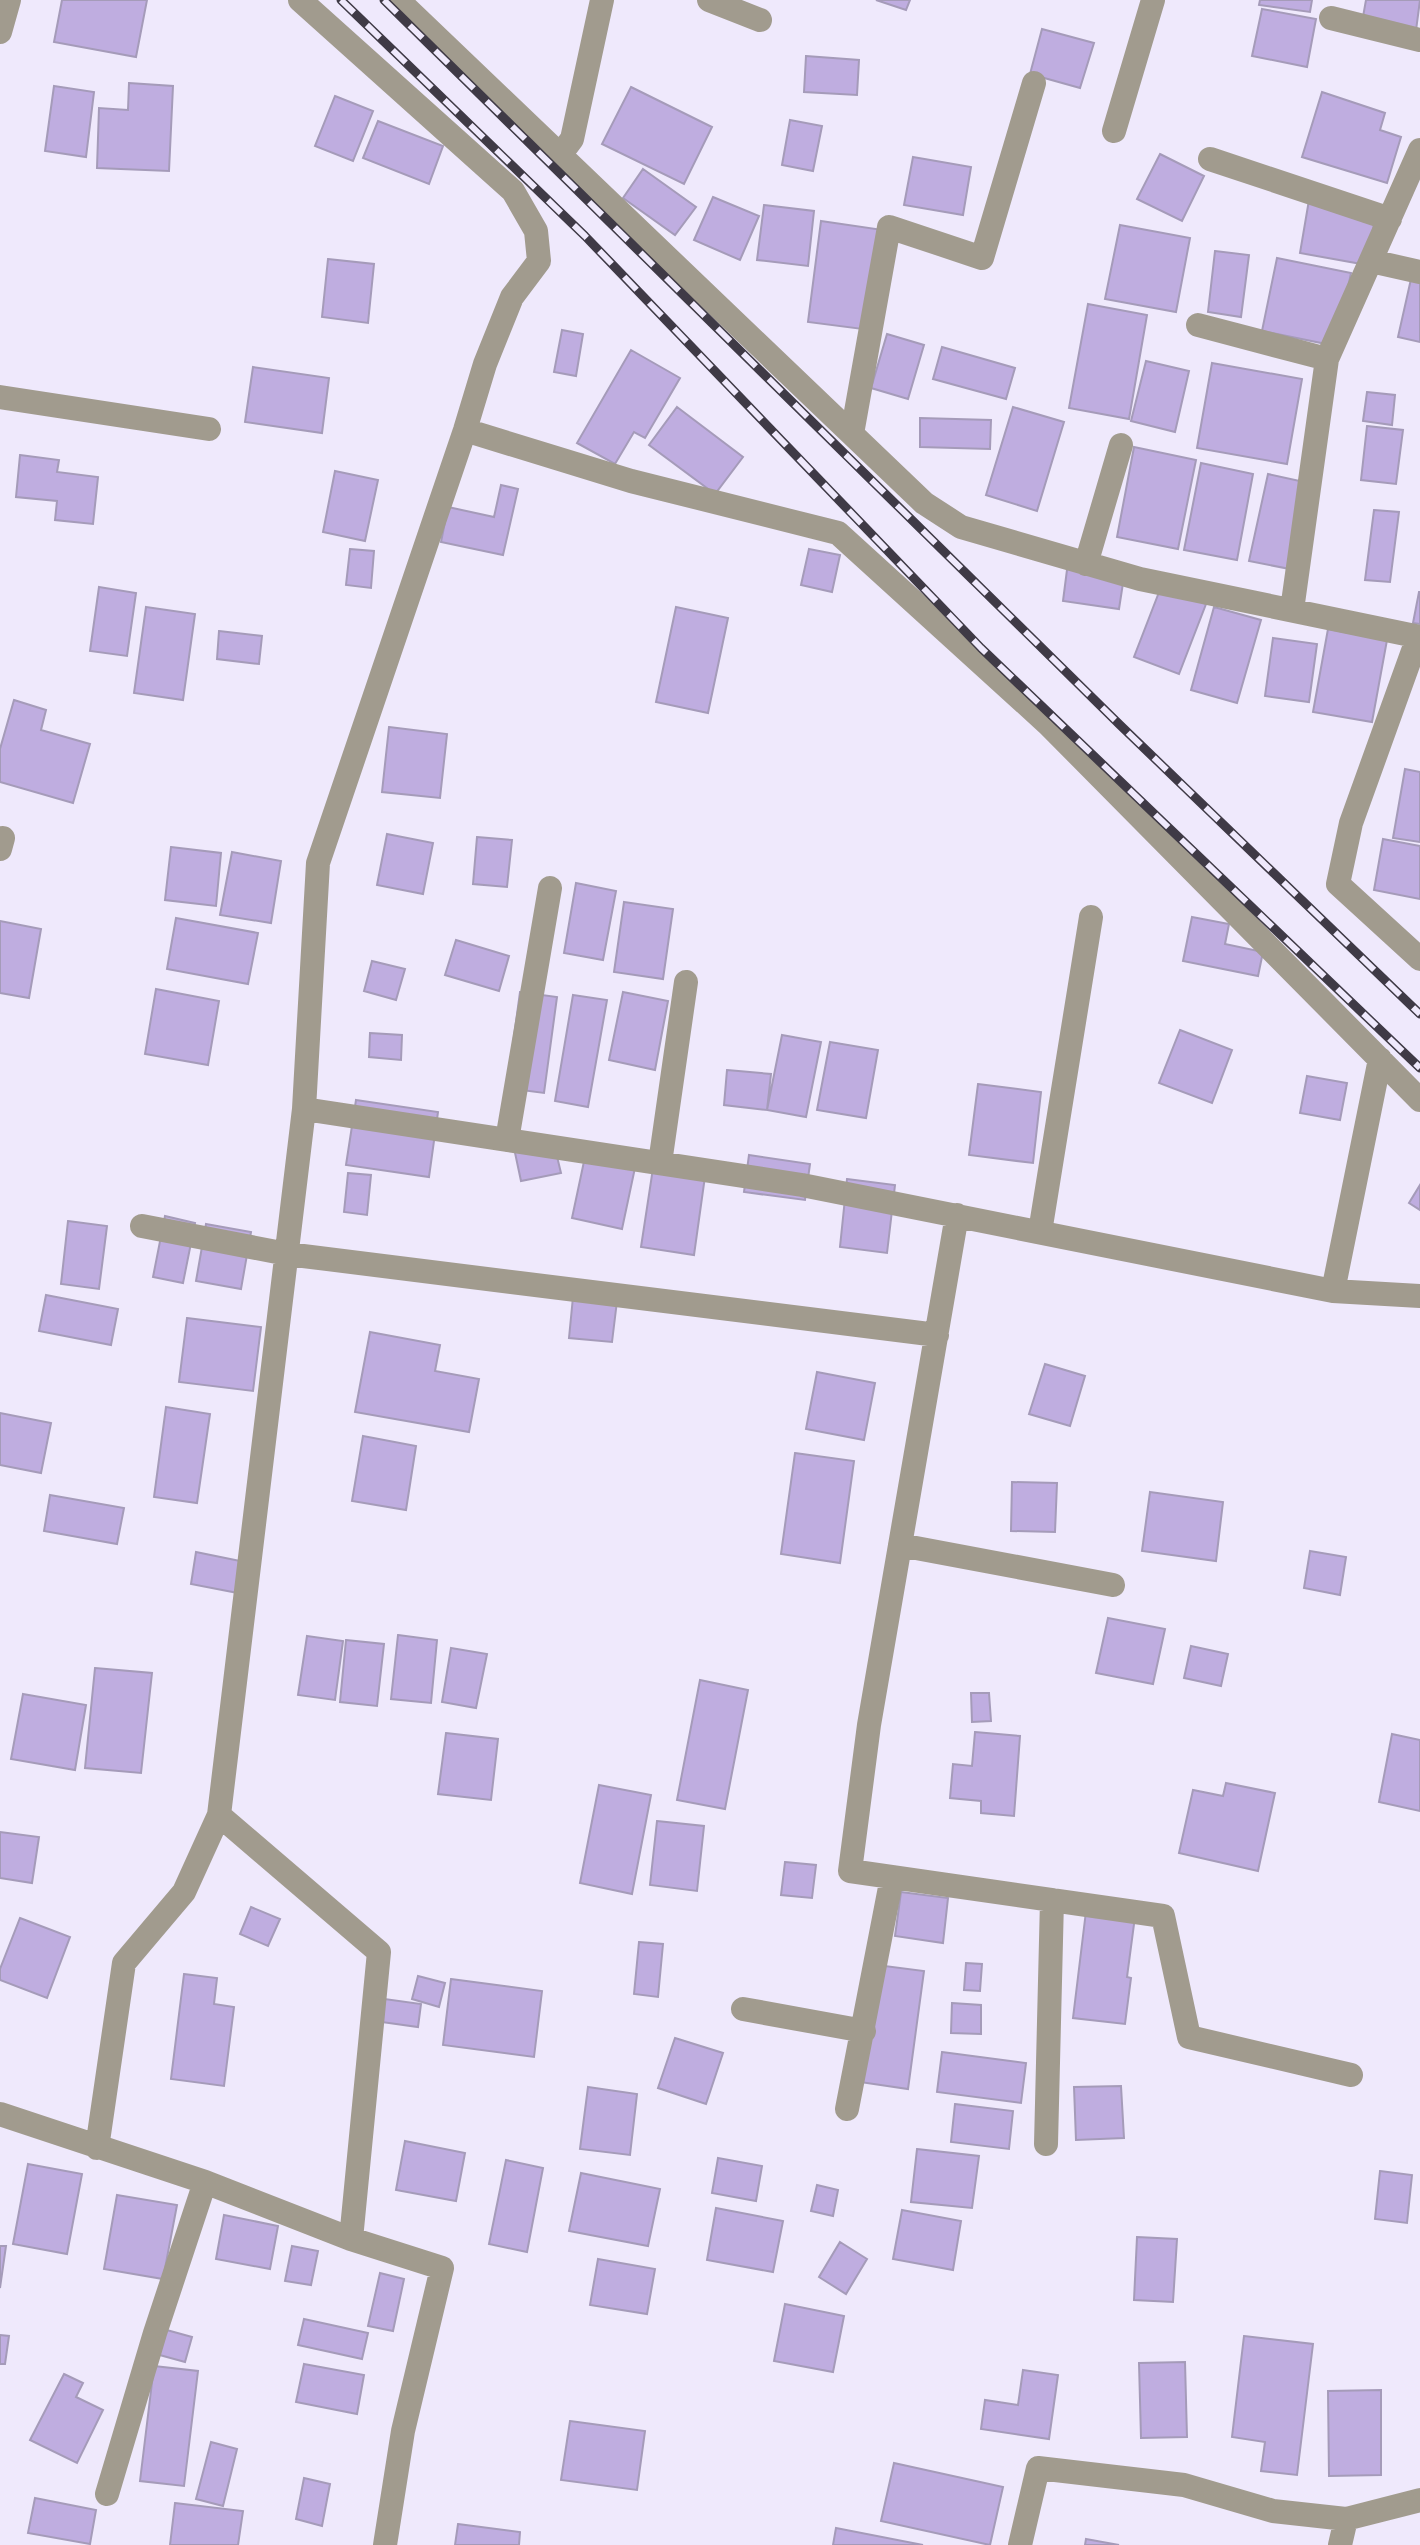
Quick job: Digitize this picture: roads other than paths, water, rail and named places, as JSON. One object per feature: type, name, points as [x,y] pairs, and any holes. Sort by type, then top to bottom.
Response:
[{"type":"street","points":[[0,32],[9,0]]},
{"type":"street","points":[[97,2148],[124,1963],[184,1892],[219,1815],[304,1109],[318,863],[485,364],[512,297],[539,261],[536,231],[513,191],[300,0]]},
{"type":"street","points":[[398,0],[924,503],[961,527],[1140,579],[1419,637],[1351,823],[1338,884],[1420,959]]},
{"type":"street","points":[[560,155],[572,139],[602,0]]},
{"type":"street","points":[[709,0],[760,20]]},
{"type":"street","points":[[1114,131],[1153,0]]},
{"type":"street","points":[[1331,18],[1420,40]]},
{"type":"street","points":[[852,434],[889,227],[982,258],[1034,83]]},
{"type":"street","points":[[1292,610],[1327,359],[1420,150]]},
{"type":"street","points":[[1210,159],[1390,219]]},
{"type":"street","points":[[1371,261],[1420,272]]},
{"type":"street","points":[[1198,325],[1327,359]]},
{"type":"street","points":[[0,397],[209,429]]},
{"type":"street","points":[[465,430],[631,481],[838,533],[1048,724],[1420,1100]]},
{"type":"street","points":[[1086,564],[1121,445]]},
{"type":"street","points":[[507,1140],[550,888]]},
{"type":"street","points":[[1040,1232],[1091,917]]},
{"type":"street","points":[[660,1163],[686,982]]},
{"type":"street","points":[[1333,1291],[1380,1059]]},
{"type":"street","points":[[304,1109],[802,1185],[1333,1291],[1420,1296]]},
{"type":"street","points":[[957,1215],[869,1725],[850,1871],[1163,1916],[1189,2037],[1351,2075]]},
{"type":"street","points":[[142,1226],[287,1254],[937,1335]]},
{"type":"street","points":[[900,1545],[1113,1585]]},
{"type":"street","points":[[219,1815],[379,1952],[351,2239]]},
{"type":"street","points":[[847,2109],[892,1877]]},
{"type":"street","points":[[1046,2144],[1052,1900]]},
{"type":"street","points":[[743,2009],[864,2031]]},
{"type":"street","points":[[0,2114],[205,2182],[351,2239],[442,2268],[403,2431],[385,2545]]},
{"type":"street","points":[[107,2494],[155,2333],[205,2182]]},
{"type":"street","points":[[1020,2545],[1038,2468],[1184,2485],[1273,2511],[1346,2519],[1420,2500]]},
{"type":"street","points":[[1340,2545],[1346,2519]]},
{"type":"railway","points":[[341,0],[585,236],[981,648],[1420,1068]]},
{"type":"railway","points":[[384,0],[1120,725],[1420,1014]]}]
